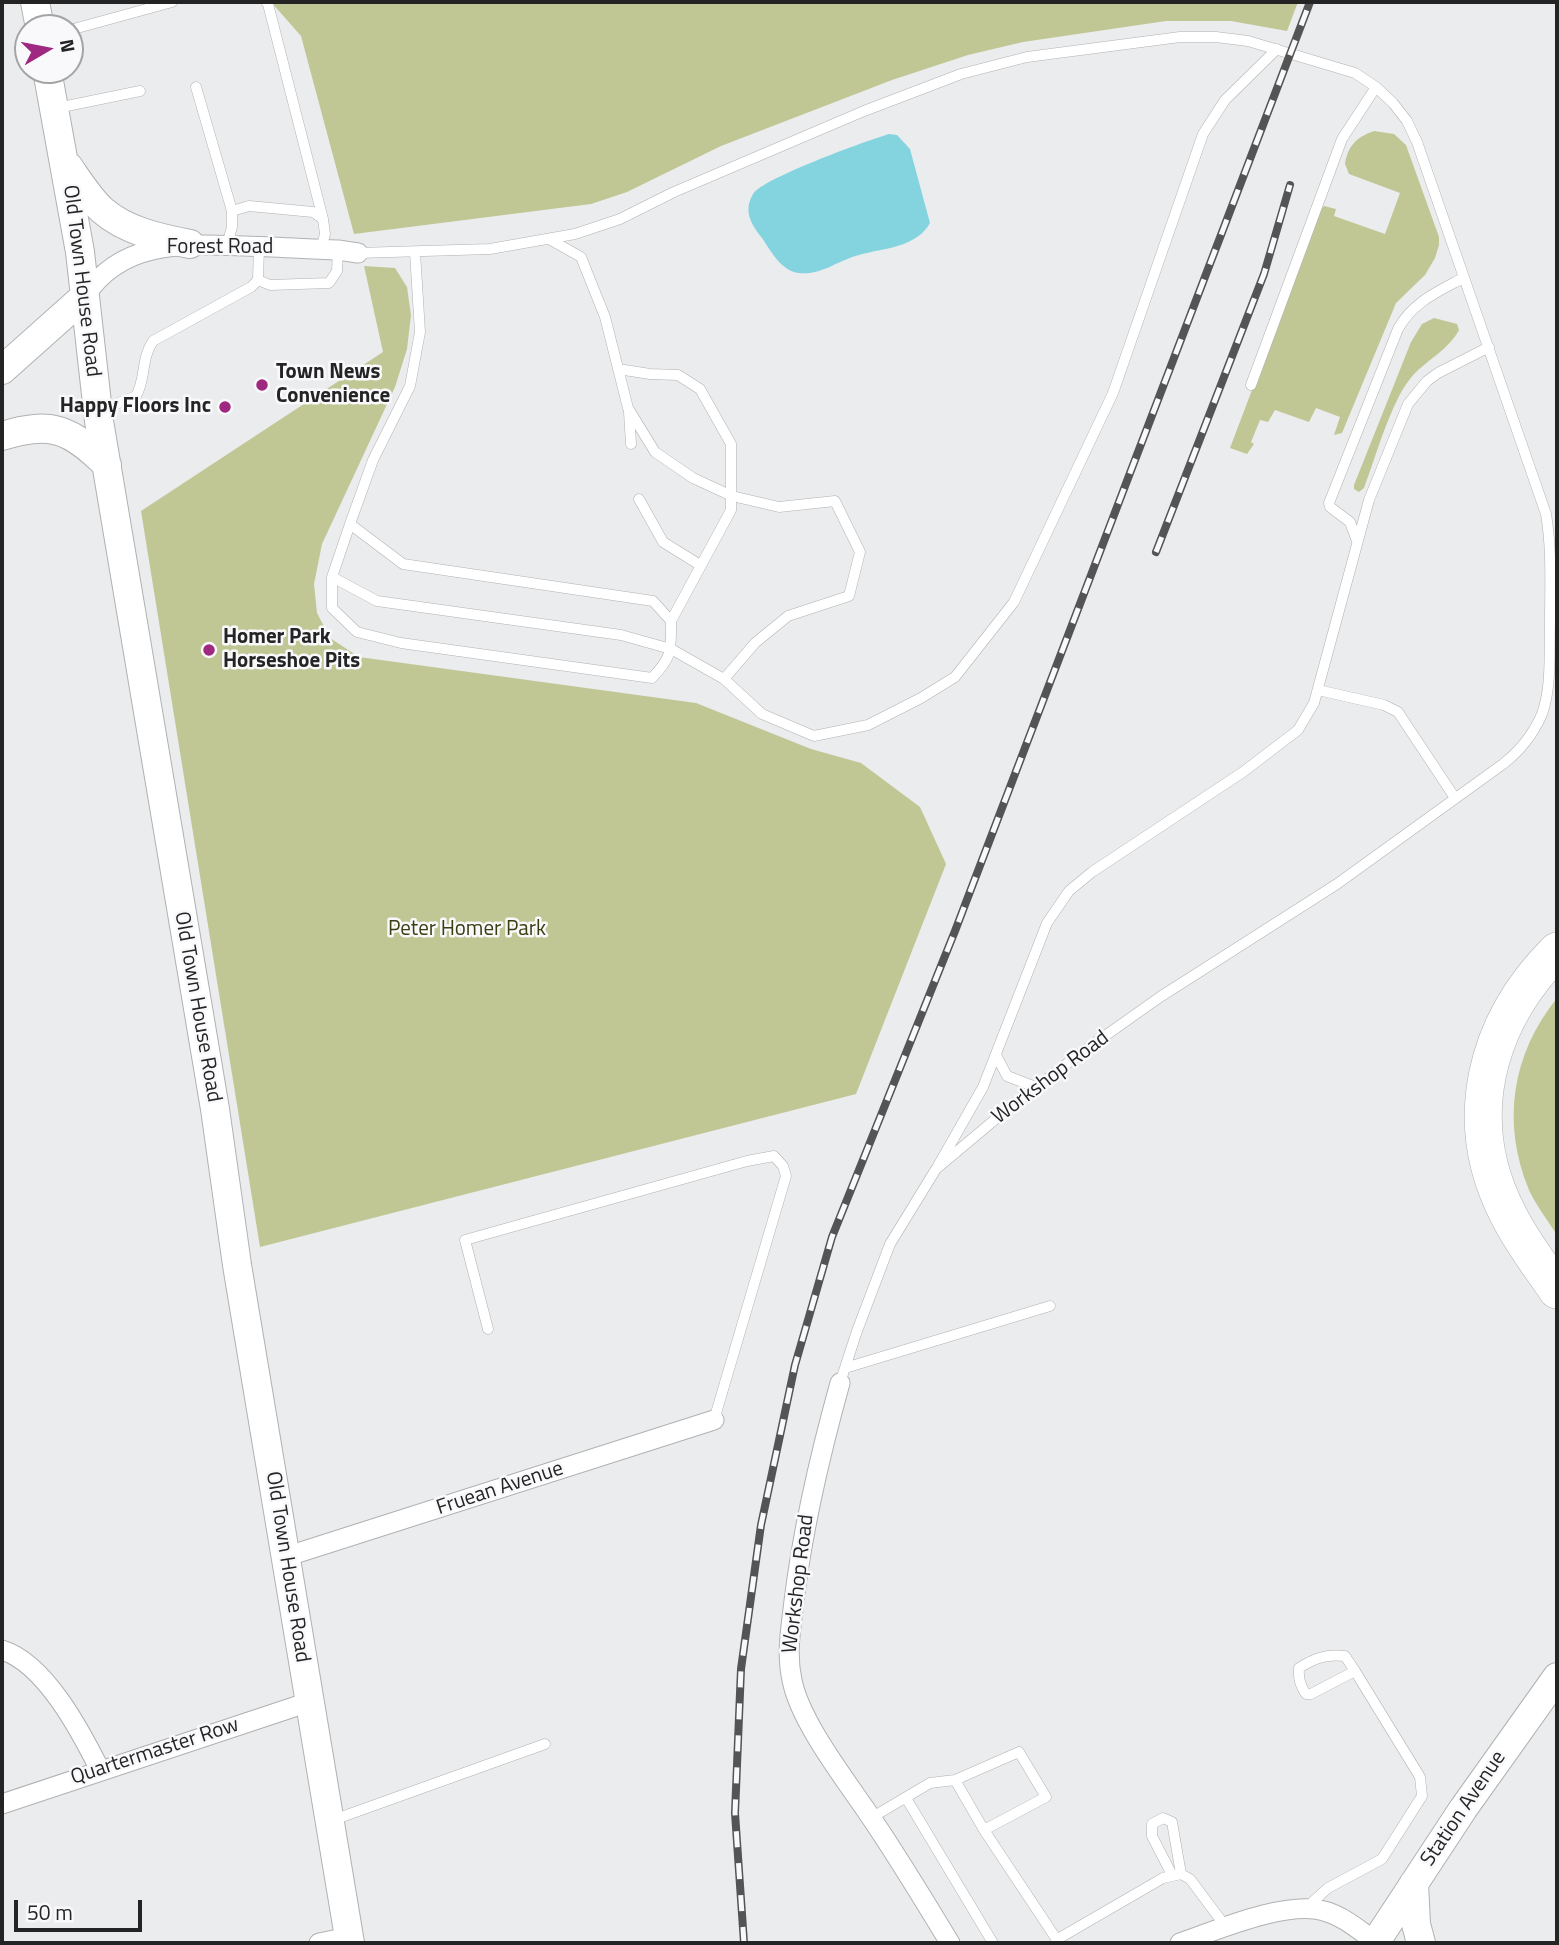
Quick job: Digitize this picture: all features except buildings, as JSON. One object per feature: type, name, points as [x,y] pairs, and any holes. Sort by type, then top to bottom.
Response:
[{"type":"highway","points":[[1557,951],[1515,1003],[1495,1044],[1485,1083],[1483,1118],[1488,1157],[1500,1196],[1517,1231],[1557,1290]]},
{"type":"highway","points":[[1557,983],[1530,1019],[1520,1040],[1507,1082],[1504,1124],[1515,1181],[1532,1214],[1557,1250]]},
{"type":"main road","name":"Old Town House Road","points":[[50,84],[80,252],[98,411],[215,1109],[237,1265],[349,1940]]},
{"type":"main road","points":[[65,162],[100,208],[116,221],[159,238],[190,244]]},
{"type":"main road","name":"Forest Road","points":[[2,370],[85,296]]},
{"type":"main road","points":[[2,436],[33,429],[55,429],[76,438],[107,465]]},
{"type":"main road","name":"Station Avenue","points":[[1377,1943],[1470,1799],[1557,1677]]},
{"type":"main road","points":[[1414,1883],[1416,1924],[1421,1943]]},
{"type":"street","name":"Forest Road","points":[[85,296],[96,279],[127,259],[168,245],[339,250]]},
{"type":"street","name":"Workshop Road","points":[[843,1376],[825,1436],[799,1556],[788,1638],[792,1681],[820,1740],[950,1943]]},
{"type":"street","name":"Fruean Avenue","points":[[285,1557],[714,1420]]},
{"type":"street","points":[[2,1650],[12,1653],[32,1668],[54,1694],[88,1746],[100,1770]]},
{"type":"street","name":"Quartermaster Row","points":[[2,1804],[309,1702]]},
{"type":"street","points":[[1187,1942],[1277,1911],[1306,1908],[1336,1915],[1377,1943]]},
{"type":"street","points":[[319,1943],[349,1940]]},
{"type":"lane","points":[[84,26],[172,2]]},
{"type":"lane","points":[[258,281],[270,285],[329,283],[337,271],[339,250],[325,234],[268,4],[265,2]]},
{"type":"lane","name":"Workshop Road","points":[[339,250],[415,252],[490,249],[576,234],[620,219],[674,192],[864,111],[974,70],[1027,57],[1189,37],[1231,38],[1354,73],[1376,87],[1393,103],[1412,130],[1546,514],[1550,539],[1549,660],[1543,711],[1530,738],[1512,758],[1337,884],[1160,997],[1084,1050],[936,1169],[890,1244],[843,1376]]},
{"type":"lane","points":[[332,577],[377,601],[621,635],[671,649],[724,679],[762,714],[814,736],[868,725],[921,698],[955,677],[1014,602],[1113,393],[1209,122],[1225,100],[1277,49]]},
{"type":"lane","points":[[196,87],[232,211],[232,228],[227,245]]},
{"type":"lane","points":[[1251,385],[1342,139],[1376,87]]},
{"type":"lane","points":[[54,108],[140,91]]},
{"type":"lane","points":[[232,211],[249,206],[313,212],[323,219]]},
{"type":"lane","points":[[548,239],[581,257],[605,317],[628,408],[631,444]]},
{"type":"lane","points":[[98,411],[136,396],[142,386],[146,351],[153,341],[251,288],[258,281],[259,247]]},
{"type":"lane","points":[[415,252],[420,332],[410,386],[373,460],[332,577],[332,608],[357,632],[401,643],[652,678],[667,662],[671,649],[671,621],[731,510],[731,444],[700,388],[678,375],[618,369]]},
{"type":"lane","points":[[1358,542],[1350,523],[1330,507],[1329,503],[1398,329],[1410,310],[1422,300],[1463,278]]},
{"type":"lane","points":[[936,1169],[973,1108],[1047,923],[1069,891],[1092,872],[1243,772],[1298,730],[1314,704],[1369,500],[1408,404],[1427,381],[1438,373],[1489,347]]},
{"type":"lane","points":[[628,408],[655,452],[693,478],[732,496],[779,507],[835,501],[860,552],[849,596],[788,616],[755,643],[724,679]]},
{"type":"lane","points":[[639,499],[663,542],[700,565]]},
{"type":"lane","points":[[350,524],[403,564],[653,601],[671,621]]},
{"type":"lane","points":[[1318,690],[1384,705],[1398,712],[1455,798]]},
{"type":"lane","points":[[996,1055],[1007,1076],[1038,1088]]},
{"type":"lane","points":[[488,1329],[465,1240],[747,1161],[774,1156],[786,1176],[714,1420]]},
{"type":"lane","points":[[843,1376],[1050,1307]]},
{"type":"lane","points":[[1306,1908],[1328,1888],[1382,1859],[1422,1796],[1420,1777],[1355,1671],[1345,1656],[1330,1654],[1316,1657],[1300,1668],[1298,1676],[1306,1694],[1311,1694],[1355,1671]]},
{"type":"lane","points":[[329,1821],[545,1744]]},
{"type":"lane","points":[[872,1818],[930,1783],[954,1780],[1019,1752],[1046,1797],[984,1830]]},
{"type":"lane","points":[[954,1780],[1058,1941],[1153,1883],[1177,1875],[1190,1879],[1226,1927]]},
{"type":"lane","points":[[906,1798],[993,1943]]},
{"type":"lane","points":[[1163,1818],[1172,1822],[1177,1875],[1152,1836],[1152,1824],[1163,1818]]},
{"type":"green space","points":[[271,2],[1298,2],[1287,31],[1231,21],[1166,21],[1023,42],[968,55],[892,80],[721,146],[627,192],[591,204],[354,234],[301,36]]},
{"type":"green space","points":[[1374,131],[1394,134],[1406,145],[1439,237],[1435,258],[1425,275],[1396,303],[1342,433],[1334,435],[1340,417],[1316,408],[1309,422],[1275,410],[1268,422],[1260,420],[1251,442],[1254,444],[1247,454],[1230,448],[1320,211],[1324,206],[1336,209],[1334,216],[1385,234],[1400,193],[1349,174],[1345,164],[1354,143]]},
{"type":"green space","name":"Peter Homer Park","points":[[364,266],[395,268],[407,287],[411,315],[407,349],[395,387],[322,544],[314,584],[317,613],[330,638],[359,657],[696,703],[811,749],[861,763],[920,807],[946,864],[856,1094],[260,1247],[141,511],[383,352]]},
{"type":"green space","points":[[1434,318],[1457,324],[1459,330],[1448,344],[1416,372],[1403,389],[1390,416],[1364,488],[1359,492],[1354,489],[1354,485],[1411,342],[1422,324]]},
{"type":"green space","points":[[1557,998],[1557,1235],[1529,1190],[1520,1165],[1514,1114],[1521,1065],[1530,1042]]},
{"type":"water","points":[[889,134],[897,135],[910,149],[930,223],[924,231],[898,246],[852,257],[814,272],[799,273],[787,269],[773,254],[752,222],[749,206],[753,194],[794,170]]},
{"type":"railway","points":[[744,1943],[735,1813],[741,1669],[761,1525],[795,1365],[832,1237],[955,931],[1310,2]]},
{"type":"railway","points":[[1156,552],[1264,274],[1290,185]]},
{"type":"place","name":"Town News Convenience","points":[[262,385]]},
{"type":"place","name":"Happy Floors Inc","points":[[225,407]]},
{"type":"place","name":"Homer Park Horseshoe Pits","points":[[209,650]]}]
